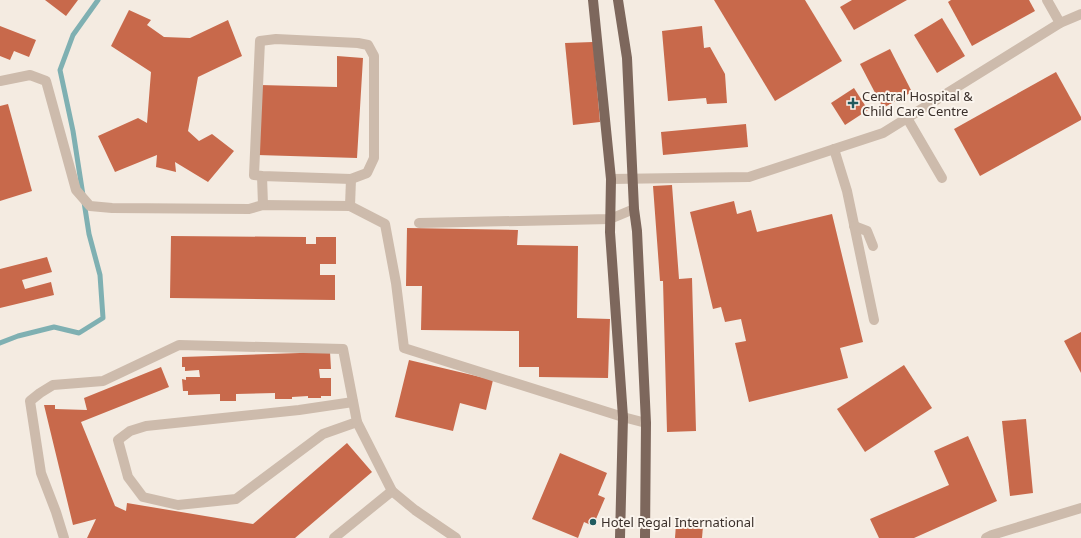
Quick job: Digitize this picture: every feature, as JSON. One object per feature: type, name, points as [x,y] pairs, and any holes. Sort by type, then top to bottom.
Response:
[{"type":"main road","points":[[593,0],[610,180],[610,232],[623,417],[620,538]]},
{"type":"main road","points":[[618,0],[627,58],[634,209],[637,231],[646,423],[645,538]]},
{"type":"street","points":[[1047,0],[1060,23]]},
{"type":"street","points":[[610,180],[749,177],[883,133],[1060,23],[1081,14]]},
{"type":"street","points":[[276,39],[358,43],[368,45],[374,56],[374,158],[367,173],[351,179],[262,176],[254,175],[260,41],[276,39]]},
{"type":"street","points":[[0,81],[30,75],[46,82],[76,190],[90,206],[112,208],[249,209],[263,205],[350,206],[385,224],[396,284],[404,348],[646,423]]},
{"type":"street","points":[[907,118],[942,178]]},
{"type":"street","points":[[834,149],[847,191],[874,320]]},
{"type":"street","points":[[262,176],[263,205]]},
{"type":"street","points":[[350,206],[351,179]]},
{"type":"street","points":[[419,223],[610,219],[634,209]]},
{"type":"street","points":[[854,226],[867,231],[873,246]]},
{"type":"street","points":[[64,538],[41,473],[30,401],[53,385],[103,381],[179,345],[343,349],[357,422],[392,491],[414,510],[456,538]]},
{"type":"street","points":[[353,402],[299,410],[146,426],[130,431],[118,440],[128,477],[143,497],[178,505],[236,499],[323,434],[357,422]]},
{"type":"street","points":[[334,538],[392,491]]},
{"type":"street","points":[[990,537],[1081,508]]},
{"type":"building","points":[[45,0],[78,0],[66,16]]},
{"type":"building","points":[[714,0],[805,0],[842,61],[775,101]]},
{"type":"building","points":[[852,0],[907,0],[854,30],[840,7]]},
{"type":"building","points":[[951,0],[1029,0],[1035,11],[972,46],[948,2]]},
{"type":"building","points":[[129,10],[151,20],[147,25],[164,37],[190,38],[228,20],[242,56],[198,77],[188,131],[199,141],[212,134],[234,151],[208,182],[175,162],[176,172],[156,167],[157,155],[115,172],[98,136],[138,118],[147,123],[151,72],[111,46]]},
{"type":"building","points":[[942,18],[965,56],[937,73],[914,35]]},
{"type":"building","points":[[0,26],[36,40],[29,57],[14,51],[10,60],[0,56]]},
{"type":"building","points":[[702,26],[704,48],[710,47],[725,74],[727,103],[707,104],[706,98],[668,101],[662,31]]},
{"type":"building","points":[[593,42],[600,122],[573,125],[565,43]]},
{"type":"building","points":[[890,49],[912,92],[883,108],[860,64]]},
{"type":"building","points":[[337,56],[363,58],[357,158],[257,155],[260,85],[337,87]]},
{"type":"building","points":[[1056,72],[1081,117],[1081,120],[980,176],[954,129]]},
{"type":"building","points":[[854,88],[868,110],[845,125],[831,103]]},
{"type":"building","points":[[8,104],[32,191],[0,201],[0,106]]},
{"type":"building","points":[[746,124],[748,147],[663,155],[661,132]]},
{"type":"building","points":[[672,185],[679,279],[692,278],[696,431],[667,432],[663,281],[660,281],[653,186]]},
{"type":"building","points":[[734,201],[737,214],[751,210],[757,232],[832,214],[863,342],[840,348],[848,378],[749,402],[735,343],[746,341],[741,319],[725,322],[721,307],[713,309],[690,212]]},
{"type":"building","points":[[407,228],[518,230],[517,245],[578,246],[577,318],[610,319],[608,378],[539,377],[539,367],[519,367],[519,331],[421,330],[422,286],[406,286]]},
{"type":"building","points":[[171,236],[306,237],[306,244],[316,244],[316,237],[336,237],[336,264],[320,264],[320,275],[335,275],[335,300],[170,298]]},
{"type":"building","points":[[47,257],[52,272],[22,280],[25,289],[51,282],[54,295],[0,308],[0,269]]},
{"type":"building","points":[[1081,332],[1081,373],[1064,341]]},
{"type":"building","points":[[330,352],[331,369],[319,369],[320,378],[331,378],[331,396],[321,396],[321,398],[308,398],[308,396],[292,397],[292,399],[275,399],[275,393],[236,394],[236,401],[220,401],[220,394],[188,395],[188,391],[183,391],[182,379],[186,380],[186,377],[200,377],[199,370],[185,371],[185,367],[182,367],[182,357]]},
{"type":"building","points":[[409,360],[493,380],[486,410],[460,403],[453,431],[395,417]]},
{"type":"building","points":[[904,365],[932,408],[865,452],[837,409]]},
{"type":"building","points":[[161,367],[169,387],[81,422],[115,506],[126,511],[127,503],[253,524],[347,443],[372,472],[295,538],[87,538],[96,519],[73,525],[44,405],[55,405],[55,409],[87,410],[84,398]]},
{"type":"building","points":[[1026,419],[1033,493],[1010,496],[1002,421]]},
{"type":"building","points":[[968,436],[997,501],[914,538],[879,538],[870,519],[949,485],[934,451]]},
{"type":"building","points":[[560,453],[607,473],[598,495],[605,498],[593,526],[584,522],[578,538],[532,519]]},
{"type":"building","points":[[676,524],[703,526],[702,538],[675,538]]},
{"type":"waterway","points":[[0,343],[18,336],[54,327],[79,333],[103,318],[100,275],[89,234],[73,131],[60,70],[73,35],[98,0]]},
{"type":"place","name":"Central Hospital & Child Care Centre","points":[[853,103]]},
{"type":"place","name":"Hotel Regal International","points":[[593,522]]}]
